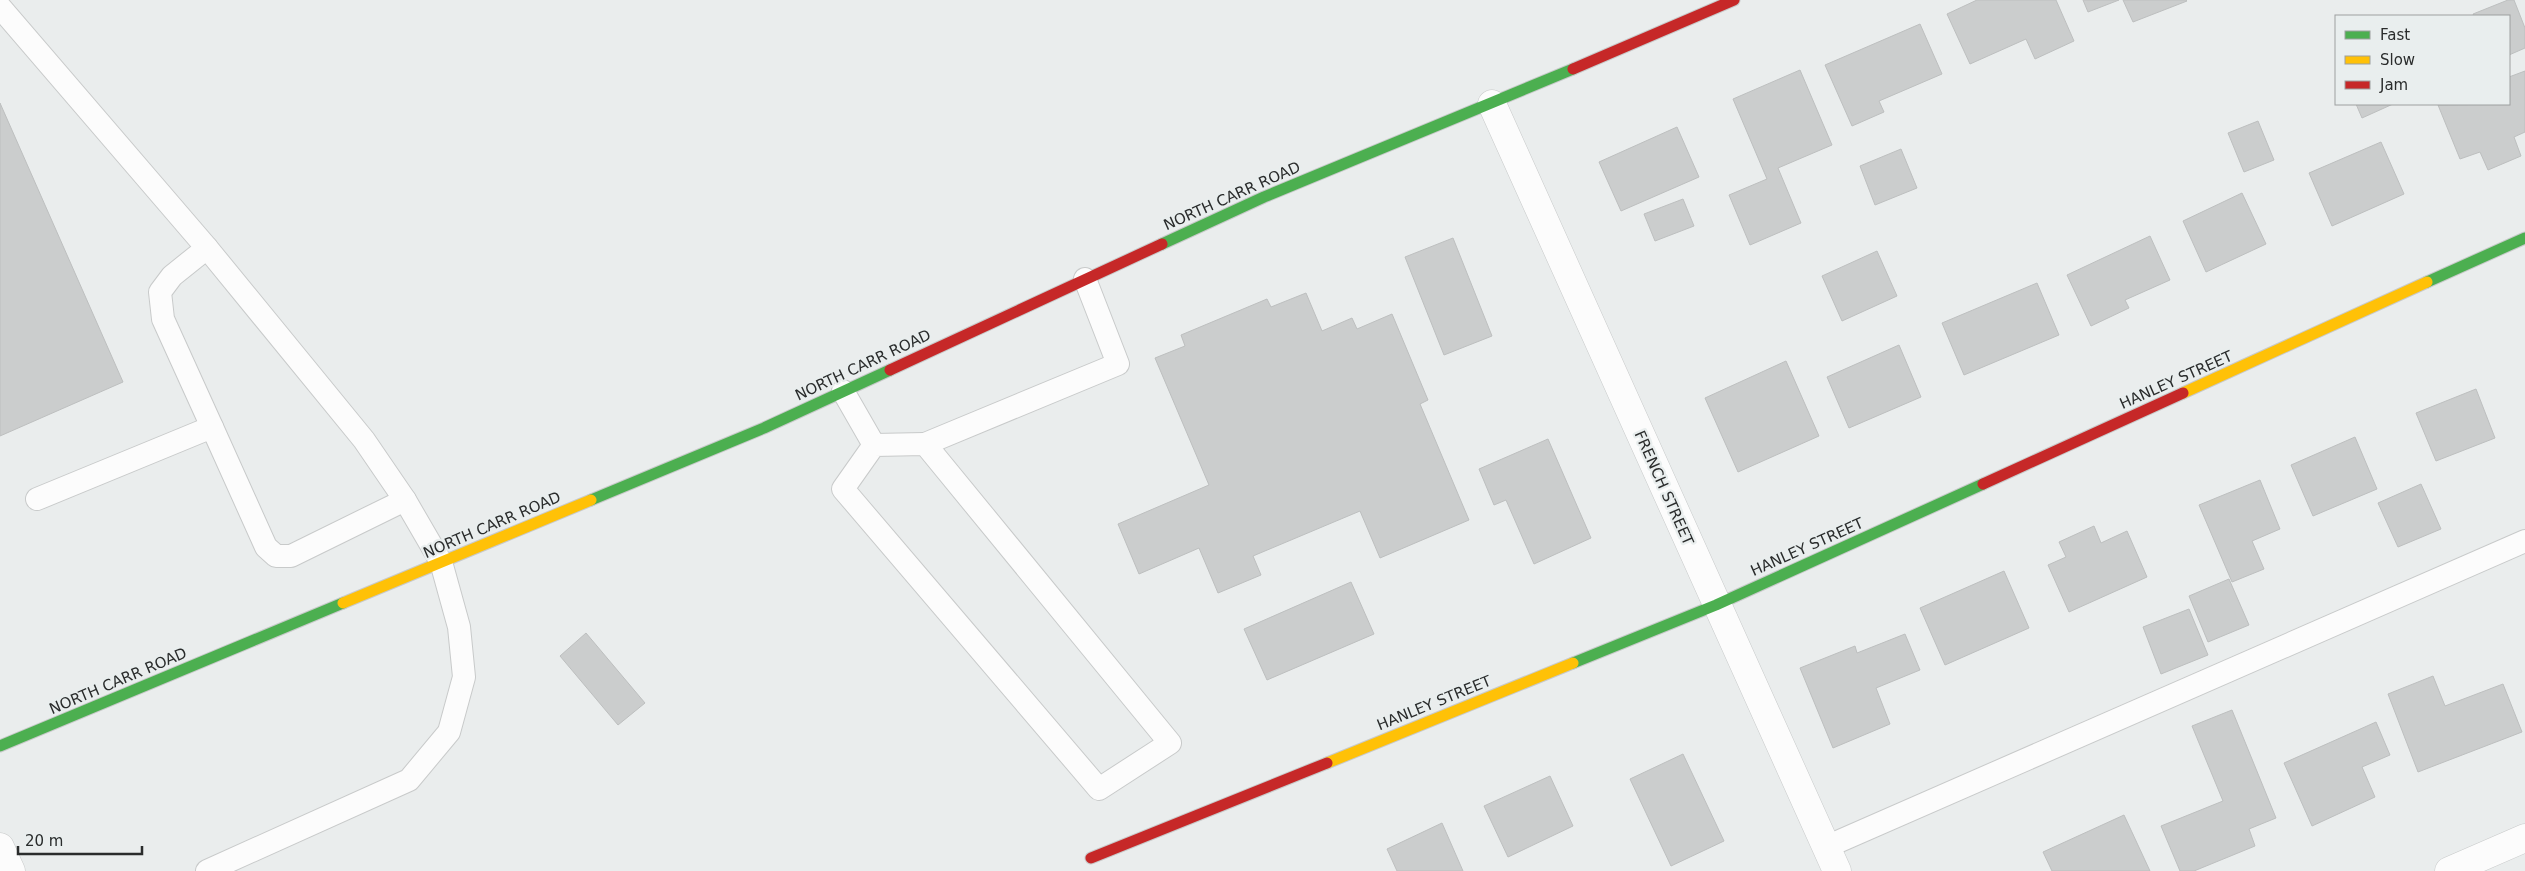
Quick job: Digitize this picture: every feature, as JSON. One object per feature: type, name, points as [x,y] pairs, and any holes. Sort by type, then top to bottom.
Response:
[{"type":"street","name":"NORTH CARR ROAD","points":[[0,746],[755,431],[1264,197],[1492,104],[1734,0]]},
{"type":"street","name":"FRENCH STREET","points":[[1492,104],[1837,871]]},
{"type":"street","name":"HANLEY STREET","points":[[1091,858],[1716,605],[2525,238]]},
{"type":"street","points":[[2449,871],[2525,838]]},
{"type":"street","points":[[0,847],[10,871]]},
{"type":"lane","points":[[0,7],[207,248],[364,440],[405,500],[441,562],[459,627],[464,677],[449,732],[409,780],[207,871]]},
{"type":"lane","points":[[207,248],[172,276],[160,292],[163,319],[266,547],[276,556],[290,556],[405,500]]},
{"type":"lane","points":[[874,446],[925,444],[1118,364],[1085,279]]},
{"type":"lane","points":[[843,391],[874,446]]},
{"type":"lane","points":[[38,499],[212,427]]},
{"type":"lane","points":[[874,446],[843,488],[1100,789],[1170,743],[925,444]]},
{"type":"lane","points":[[1826,847],[2525,541]]},
{"type":"building","points":[[1977,0],[2056,0],[2074,41],[2035,59],[2026,39],[1970,64],[1947,14]]},
{"type":"building","points":[[2083,0],[2119,0],[2088,12]]},
{"type":"building","points":[[2123,0],[2186,0],[2187,1],[2133,22]]},
{"type":"building","points":[[2508,0],[2514,0],[2525,28],[2525,48],[2510,55],[2510,15],[2473,14]]},
{"type":"building","points":[[1920,24],[1942,74],[1879,101],[1884,112],[1852,126],[1825,65]]},
{"type":"building","points":[[1800,70],[1832,145],[1778,168],[1801,223],[1750,245],[1729,195],[1767,179],[1733,99]]},
{"type":"building","points":[[2525,71],[2525,132],[2514,137],[2521,156],[2488,170],[2480,152],[2460,159],[2438,105],[2510,105],[2510,77]]},
{"type":"building","points":[[0,103],[123,382],[0,436]]},
{"type":"building","points":[[2356,105],[2391,105],[2362,118]]},
{"type":"building","points":[[2258,121],[2274,160],[2244,172],[2228,133]]},
{"type":"building","points":[[1677,127],[1699,177],[1621,211],[1599,162]]},
{"type":"building","points":[[2381,142],[2404,194],[2332,226],[2309,173]]},
{"type":"building","points":[[1901,149],[1917,188],[1875,205],[1860,166]]},
{"type":"building","points":[[2242,193],[2266,244],[2206,272],[2183,221]]},
{"type":"building","points":[[1683,199],[1694,226],[1655,241],[1644,214]]},
{"type":"building","points":[[2150,236],[2170,280],[2125,300],[2129,308],[2091,326],[2067,275]]},
{"type":"building","points":[[1453,238],[1492,336],[1444,355],[1405,257]]},
{"type":"building","points":[[1877,251],[1897,296],[1842,321],[1822,276]]},
{"type":"building","points":[[2037,283],[2059,335],[1964,375],[1942,323]]},
{"type":"building","points":[[1306,293],[1322,331],[1352,318],[1357,329],[1392,314],[1428,400],[1420,404],[1469,520],[1380,558],[1360,511],[1253,556],[1261,575],[1218,593],[1199,548],[1139,574],[1118,524],[1209,485],[1155,358],[1185,346],[1181,335],[1267,299],[1271,307]]},
{"type":"building","points":[[1899,345],[1921,397],[1849,428],[1827,377]]},
{"type":"building","points":[[1786,361],[1819,436],[1738,472],[1705,398]]},
{"type":"building","points":[[2476,389],[2495,438],[2436,461],[2416,413]]},
{"type":"building","points":[[2355,437],[2377,489],[2313,516],[2291,465]]},
{"type":"building","points":[[1548,439],[1591,538],[1534,564],[1506,500],[1494,505],[1479,469]]},
{"type":"building","points":[[2260,480],[2280,529],[2252,541],[2264,569],[2232,582],[2199,505]]},
{"type":"building","points":[[2421,484],[2441,529],[2398,547],[2378,503]]},
{"type":"building","points":[[2094,526],[2101,543],[2127,531],[2147,577],[2069,612],[2048,565],[2066,557],[2059,542]]},
{"type":"building","points":[[2004,571],[2029,628],[1945,665],[1920,608]]},
{"type":"building","points":[[2229,579],[2249,625],[2208,642],[2189,596]]},
{"type":"building","points":[[1351,582],[1374,634],[1267,680],[1244,629]]},
{"type":"building","points":[[2189,609],[2208,655],[2161,674],[2143,627]]},
{"type":"building","points":[[586,633],[645,703],[618,725],[560,656]]},
{"type":"building","points":[[1905,634],[1920,670],[1876,688],[1890,724],[1833,748],[1800,668],[1855,646],[1857,653]]},
{"type":"building","points":[[2433,676],[2445,706],[2503,684],[2522,732],[2418,772],[2388,694]]},
{"type":"building","points":[[2232,710],[2276,818],[2249,829],[2255,846],[2194,871],[2180,871],[2161,826],[2223,801],[2192,726]]},
{"type":"building","points":[[2376,722],[2390,755],[2362,767],[2375,797],[2312,826],[2284,763]]},
{"type":"building","points":[[1683,754],[1724,841],[1671,866],[1630,779]]},
{"type":"building","points":[[1550,776],[1573,826],[1508,857],[1484,806]]},
{"type":"building","points":[[2124,815],[2150,871],[2052,871],[2043,852]]},
{"type":"building","points":[[1442,823],[1463,871],[1397,871],[1387,849]]},
{"type":"traffic: fast","points":[[1162,244],[1264,197],[1573,69]]},
{"type":"traffic: fast","points":[[2427,282],[2525,238]]},
{"type":"traffic: fast","points":[[591,500],[764,428],[890,370]]},
{"type":"traffic: fast","points":[[1573,663],[1716,605],[1983,484]]},
{"type":"traffic: fast","points":[[0,746],[343,603]]},
{"type":"traffic: slow","points":[[2183,393],[2427,282]]},
{"type":"traffic: slow","points":[[343,603],[591,500]]},
{"type":"traffic: slow","points":[[1327,763],[1573,663]]},
{"type":"traffic: jam","points":[[1573,69],[1734,0]]},
{"type":"traffic: jam","points":[[890,370],[1162,244]]},
{"type":"traffic: jam","points":[[1983,484],[2183,393]]},
{"type":"traffic: jam","points":[[1091,858],[1327,763]]}]
